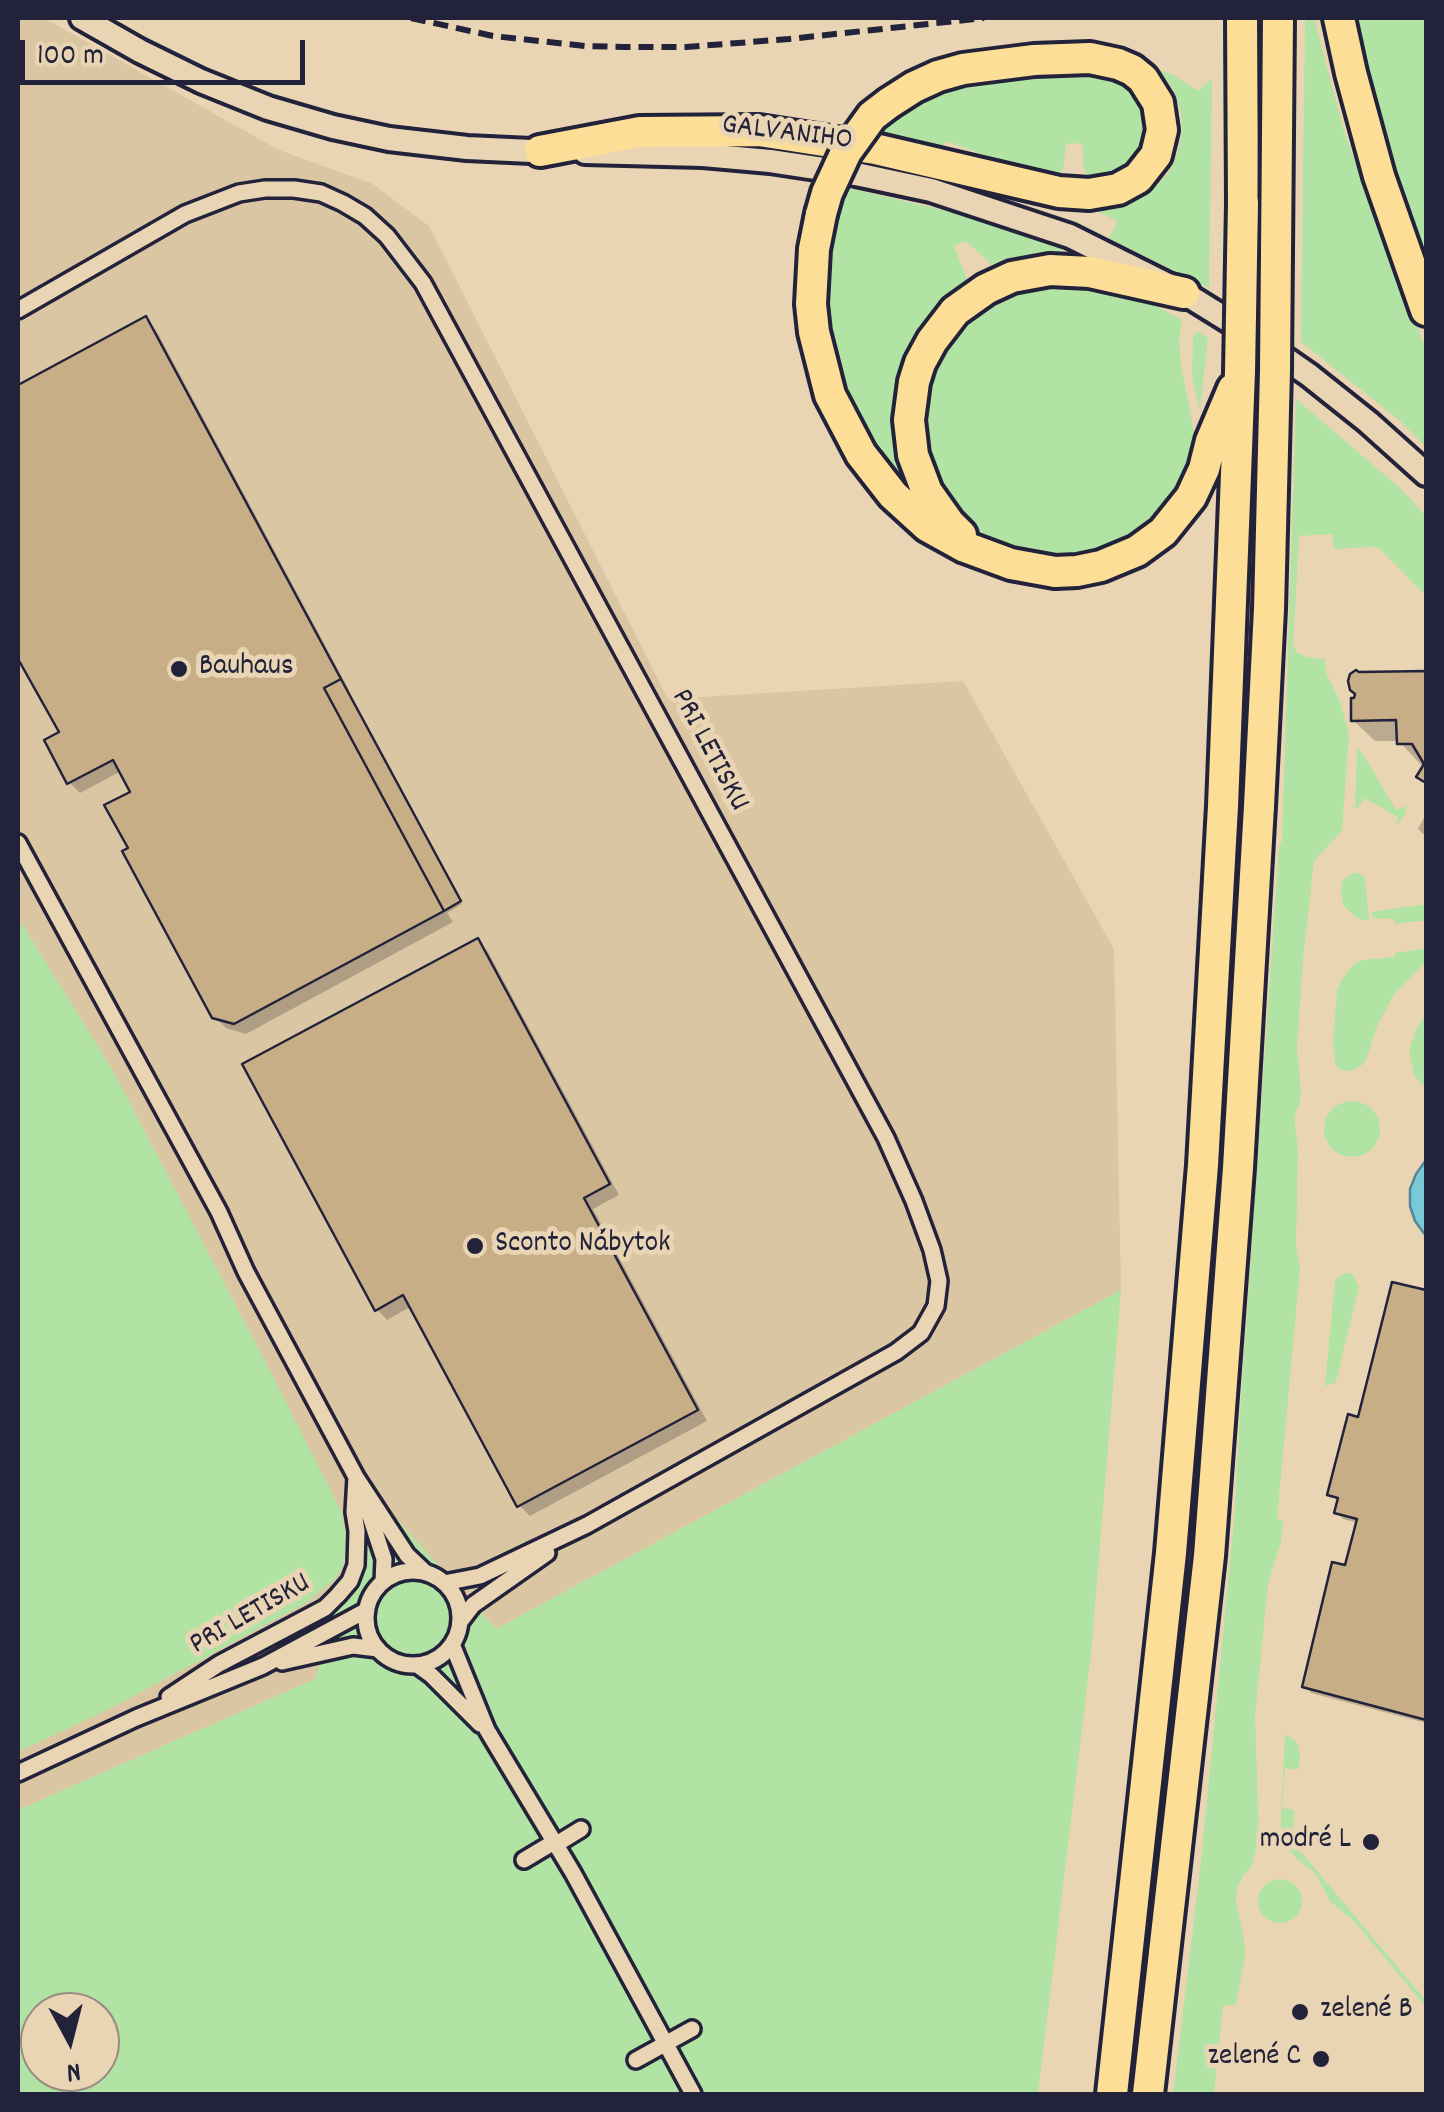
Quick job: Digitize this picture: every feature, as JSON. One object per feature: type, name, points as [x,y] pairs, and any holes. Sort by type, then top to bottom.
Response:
[{"type":"highway","points":[[1112,2094],[1171,1553],[1203,1166],[1223,806],[1240,372],[1242,18]]},
{"type":"highway","points":[[1148,2094],[1209,1556],[1238,1168],[1270,589],[1278,18]]},
{"type":"highway","points":[[1339,18],[1368,138],[1426,310]]},
{"type":"highway","points":[[540,151],[640,132],[759,131],[856,146],[1059,192],[1090,194],[1118,189],[1138,178],[1156,156],[1162,130],[1158,102],[1143,79],[1118,64],[1090,58],[962,69],[914,87],[872,116],[846,152],[836,172],[814,249],[814,332],[824,376],[845,426],[876,475],[909,511],[946,538],[1011,564],[1056,572],[1101,566],[1122,558],[1151,542],[1174,522],[1198,483],[1211,440],[1240,372]]},
{"type":"highway","points":[[1011,564],[957,532],[936,508],[918,474],[910,437],[910,402],[920,364],[932,341],[970,299],[1030,272],[1090,272],[1184,294]]},
{"type":"main road","name":"GALVANIHO","points":[[82,18],[201,81],[333,128],[467,148],[770,161],[932,190],[1004,212],[1070,236],[1184,294],[1250,334],[1309,375],[1426,474]]},
{"type":"street","name":"PRI LETISKU","points":[[18,310],[185,214],[240,194],[294,188],[321,193],[366,216],[387,236],[422,284],[886,1138],[914,1200],[937,1268],[939,1296],[929,1320],[921,1333],[879,1363],[587,1525],[480,1576],[444,1583],[407,1556],[356,1477],[246,1272],[219,1212],[18,843]]},
{"type":"street","name":"PRI LETISKU","points":[[356,1477],[381,1548],[383,1582]]},
{"type":"street","name":"PRI LETISKU","points":[[136,1718],[219,1664],[325,1608],[338,1595],[356,1566],[356,1477]]},
{"type":"street","name":"PRI LETISKU","points":[[452,1644],[473,1605],[587,1525]]},
{"type":"street","points":[[378,1649],[369,1634],[367,1610],[373,1594],[383,1582],[399,1573],[426,1573]]},
{"type":"street","points":[[444,1583],[459,1606],[460,1623]]},
{"type":"street","name":"PRI LETISKU","points":[[18,1773],[136,1718],[263,1666],[367,1610]]},
{"type":"street","points":[[417,1665],[437,1658],[452,1644],[486,1730],[554,1843],[693,2094]]},
{"type":"street","name":"PRI LETISKU","points":[[263,1666],[353,1646],[378,1649],[431,1675],[486,1730]]},
{"type":"street","points":[[524,1860],[581,1829]]},
{"type":"street","points":[[636,2060],[692,2028]]},
{"type":"shaded area","points":[[18,18],[44,18],[279,150],[373,184],[429,226],[668,699],[963,681],[1114,949],[1121,1290],[496,1629],[361,1480],[350,1562],[315,1679],[18,1810]]},
{"type":"green space","points":[[1305,18],[1314,18],[1344,131],[1426,350],[1426,447],[1399,420],[1301,342]]},
{"type":"green space","points":[[1351,18],[1426,18],[1426,269],[1384,146]]},
{"type":"green space","points":[[1159,70],[1198,91],[1212,79],[1209,288],[1109,239],[1118,221],[1099,210],[1138,200],[1169,172],[1177,155],[1181,113],[1173,89]]},
{"type":"green space","points":[[1109,72],[1139,90],[1153,134],[1130,171],[1088,181],[1083,145],[1075,143],[1066,144],[1063,169],[1056,180],[945,141],[941,154],[866,140],[916,97],[983,76]]},
{"type":"green space","points":[[840,186],[973,217],[1062,248],[992,265],[966,241],[954,246],[967,279],[917,333],[896,390],[895,451],[905,480],[900,484],[854,416],[829,349],[823,269]]},
{"type":"green space","points":[[1046,278],[1112,288],[1182,320],[1181,365],[1195,437],[1177,487],[1162,509],[1141,528],[1119,542],[1091,552],[1062,555],[1030,550],[1027,556],[1000,546],[971,525],[947,498],[930,470],[922,433],[923,399],[931,368],[946,339],[974,310]]},
{"type":"green space","points":[[1198,332],[1208,338],[1200,411],[1192,377],[1193,338]]},
{"type":"green space","points":[[1296,399],[1401,489],[1426,516],[1426,596],[1380,549],[1334,549],[1332,534],[1299,536],[1293,645],[1296,652],[1307,657],[1325,659],[1326,672],[1349,734],[1342,831],[1314,861],[1303,960],[1297,1048],[1301,1091],[1294,1117],[1298,1150],[1296,1248],[1300,1268],[1277,1519],[1283,1520],[1281,1541],[1268,1584],[1255,1715],[1259,1840],[1251,1868],[1237,1889],[1236,1901],[1245,1956],[1236,2005],[1223,2005],[1214,2094],[1173,2094],[1201,1862],[1235,1510],[1282,840]]},
{"type":"green space","points":[[1360,749],[1396,810],[1405,806],[1406,813],[1398,824],[1398,817],[1364,798],[1355,809]]},
{"type":"green space","points":[[1352,873],[1365,877],[1369,921],[1357,918],[1343,905],[1343,880]]},
{"type":"green space","points":[[1426,904],[1426,920],[1395,924],[1394,919],[1374,918],[1371,912]]},
{"type":"green space","points":[[22,924],[112,1069],[341,1511],[348,1544],[336,1578],[306,1603],[115,1706],[18,1752],[18,926]]},
{"type":"green space","points":[[1426,948],[1426,961],[1393,996],[1377,1026],[1366,1060],[1350,1071],[1341,1070],[1335,1064],[1333,1042],[1337,990],[1342,979],[1361,960],[1395,957],[1395,953]]},
{"type":"green space","points":[[1426,1014],[1426,1089],[1415,1077],[1409,1052],[1416,1029]]},
{"type":"green space","points":[[1352,1101],[1372,1109],[1380,1129],[1372,1149],[1352,1157],[1332,1149],[1324,1129],[1332,1109]]},
{"type":"green space","points":[[1352,1273],[1359,1287],[1337,1378],[1335,1383],[1325,1386],[1335,1281]]},
{"type":"green space","points":[[1121,1290],[1091,1654],[1038,2094],[18,2094],[18,1810],[315,1679],[350,1562],[360,1479],[496,1629]]},
{"type":"green space","points":[[1285,1734],[1297,1742],[1300,1755],[1299,1769],[1285,1769],[1282,1808],[1294,1810],[1293,1842],[1426,2001],[1426,2007],[1355,1922],[1330,1901],[1316,1874],[1288,1848],[1281,1829]]},
{"type":"green space","points":[[1280,1879],[1295,1886],[1302,1901],[1295,1916],[1280,1923],[1265,1916],[1258,1901],[1265,1886]]},
{"type":"water","points":[[1426,1160],[1426,1236],[1415,1221],[1410,1189]]},
{"type":"building","name":"Bauhaus","points":[[146,316],[341,679],[324,688],[444,911],[234,1024],[212,1018],[122,851],[128,848],[104,805],[130,792],[113,760],[67,784],[44,740],[59,732],[18,659],[18,385]]},
{"type":"building","points":[[1356,670],[1426,671],[1426,783],[1416,777],[1424,764],[1412,744],[1397,744],[1396,720],[1351,721],[1351,698],[1355,694],[1348,681]]},
{"type":"building","points":[[341,679],[461,901],[444,911],[324,688]]},
{"type":"building","name":"Sconto Nábytok","points":[[478,938],[610,1184],[584,1198],[698,1410],[517,1507],[403,1295],[375,1311],[242,1064]]},
{"type":"building","points":[[1392,1282],[1426,1290],[1426,1720],[1302,1687],[1332,1562],[1345,1565],[1357,1519],[1334,1513],[1338,1498],[1327,1495],[1348,1414],[1358,1417]]},
{"type":"railway","points":[[411,18],[493,36],[623,47],[686,47],[789,39],[984,18]]},
{"type":"place","name":"Bauhaus","points":[[179,669]]},
{"type":"place","name":"Sconto Nábytok","points":[[475,1246]]},
{"type":"place","name":"modré L","points":[[1371,1842]]},
{"type":"place","name":"zelené B","points":[[1300,2012]]},
{"type":"place","name":"zelené C","points":[[1321,2059]]}]
